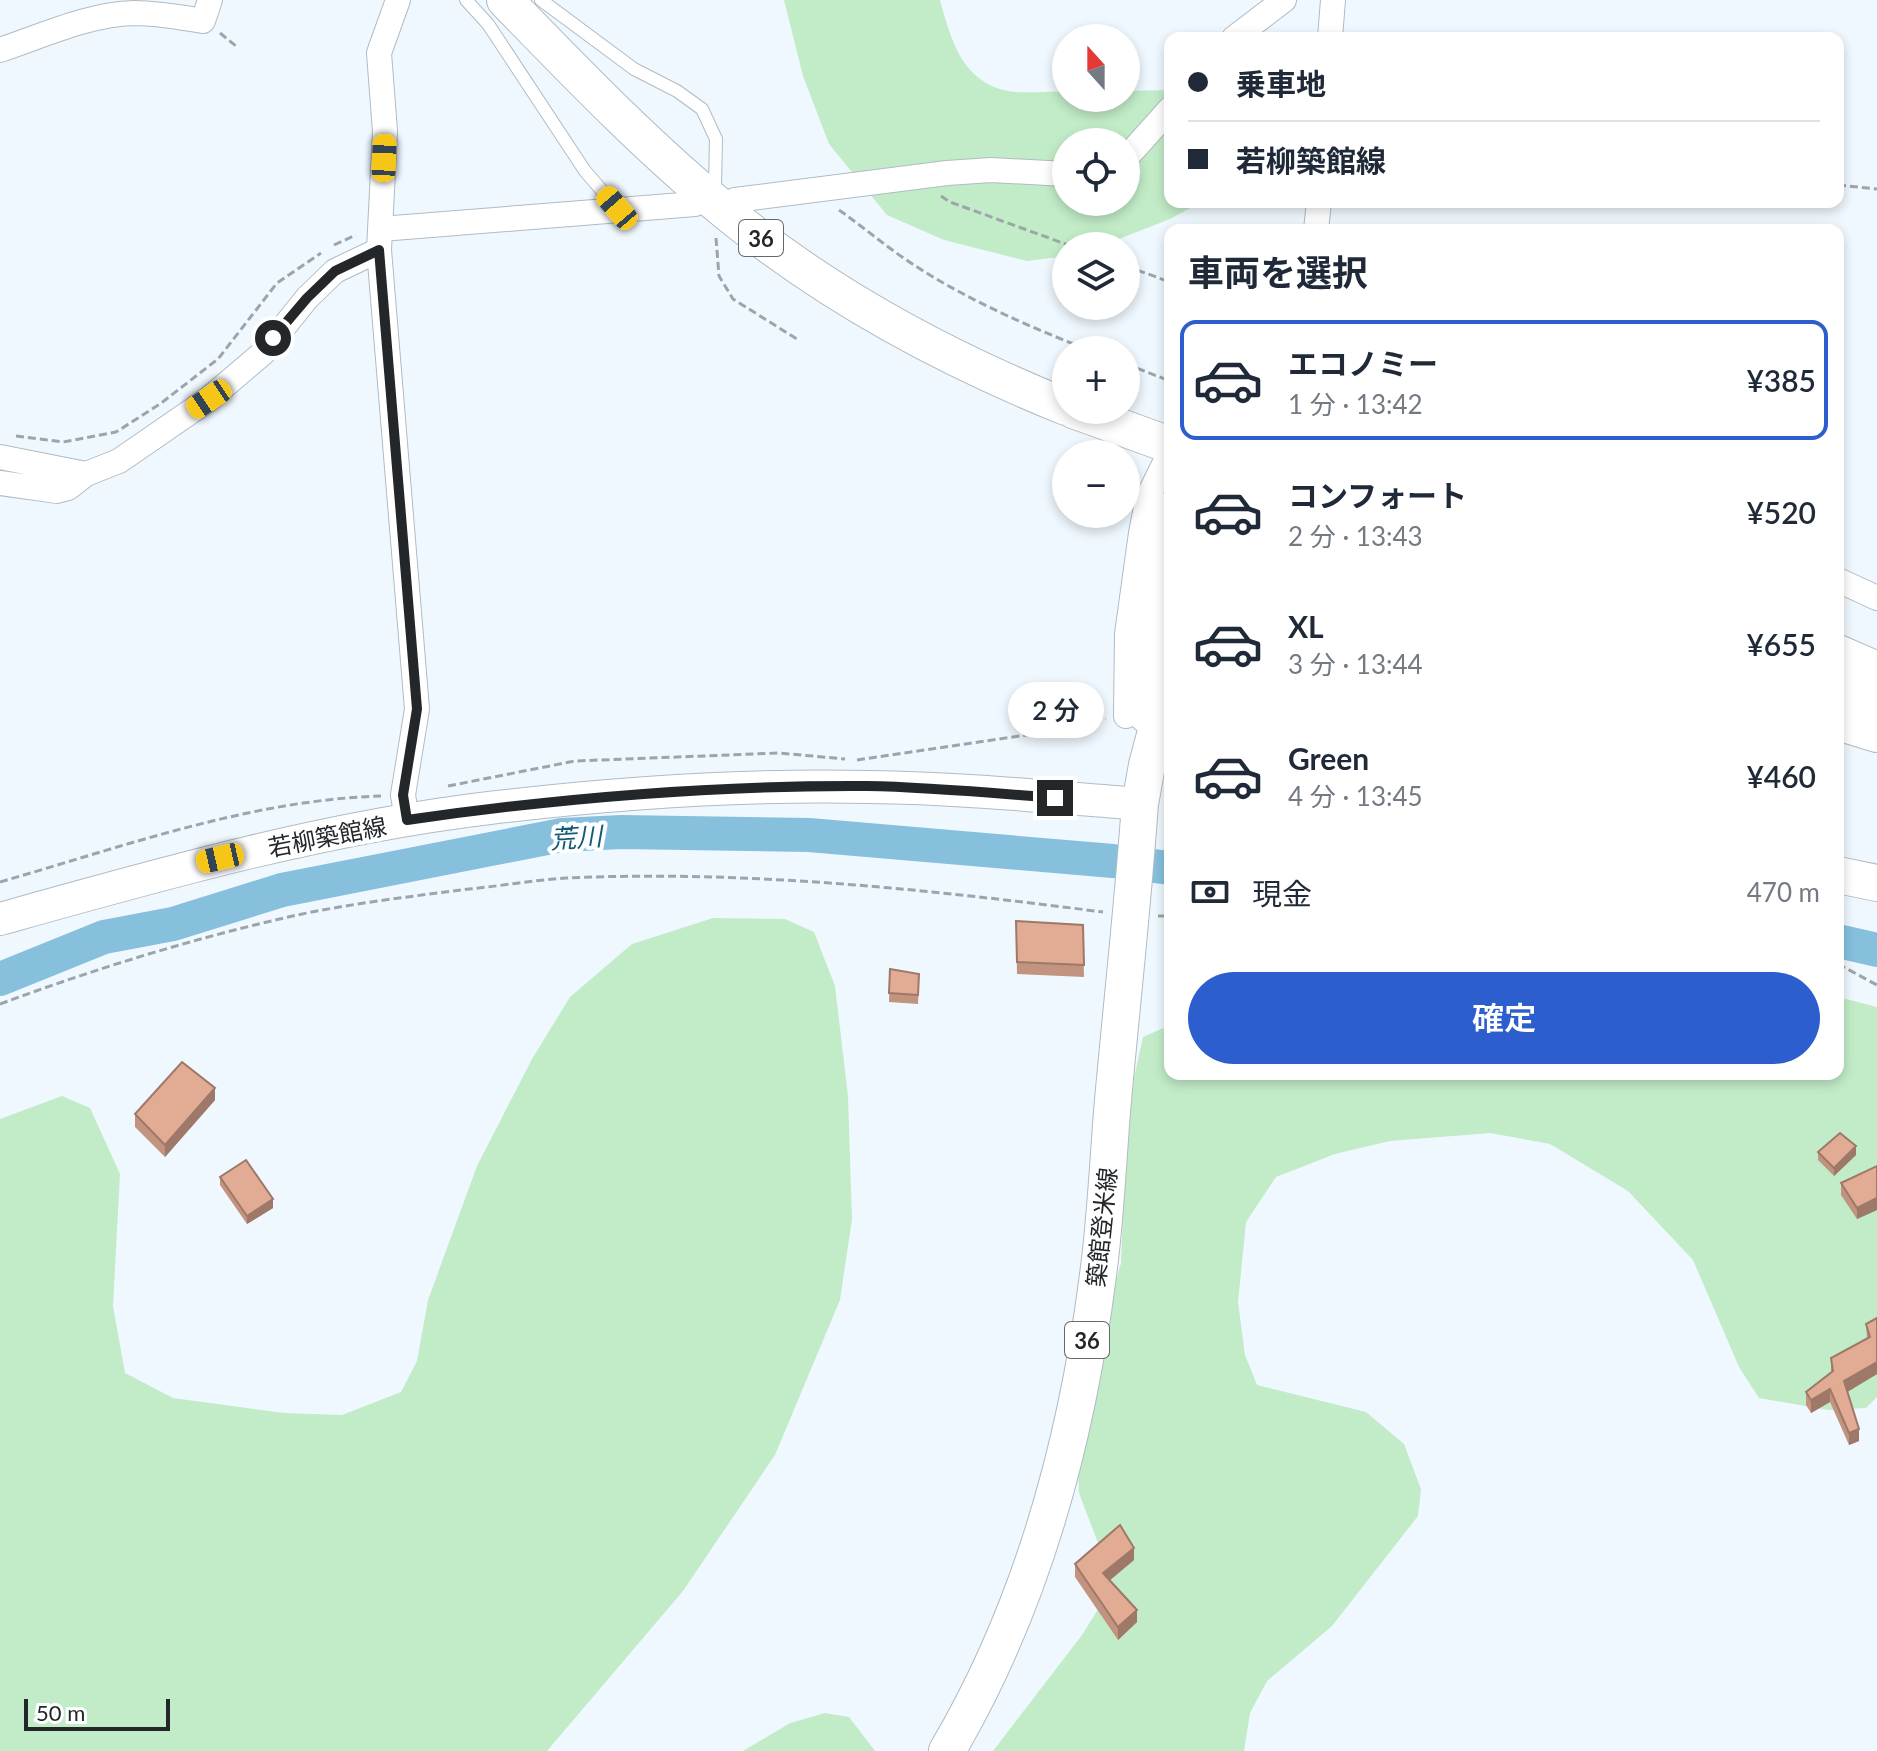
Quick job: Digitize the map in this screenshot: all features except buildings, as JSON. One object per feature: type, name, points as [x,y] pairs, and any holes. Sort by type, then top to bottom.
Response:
[{"type":"main road","name":"36","points":[[505,0],[668,162],[731,216],[789,259],[919,339],[997,379],[1052,401]]},
{"type":"main road","points":[[1109,424],[1162,445]]},
{"type":"main road","points":[[1147,765],[1148,641],[1159,547],[1164,530]]},
{"type":"main road","points":[[1844,656],[1877,670]]},
{"type":"main road","points":[[1844,691],[1877,704]]},
{"type":"main road","points":[[1147,765],[1164,701]]},
{"type":"main road","points":[[1844,724],[1877,734]]},
{"type":"main road","name":"築館登米線","points":[[947,1751],[976,1701],[1018,1603],[1052,1504],[1077,1405],[1098,1274],[1131,910],[1150,814],[1147,765]]},
{"type":"main road","name":"若柳築館線","points":[[0,919],[193,865],[305,839],[488,808],[679,790],[785,787],[941,789],[1150,814]]},
{"type":"main road","points":[[1844,876],[1877,883]]},
{"type":"street","points":[[0,50],[102,18],[132,13],[163,14],[203,21],[210,0]]},
{"type":"street","points":[[398,0],[379,53],[385,131],[380,239],[417,709],[403,795],[407,820]]},
{"type":"street","points":[[1242,32],[1284,0]]},
{"type":"street","points":[[1330,32],[1333,0]]},
{"type":"street","points":[[1140,142],[1164,116]]},
{"type":"street","points":[[735,200],[823,187],[991,170],[1052,173]]},
{"type":"street","points":[[0,483],[57,491],[68,488],[86,474],[119,461],[209,399],[263,353],[307,298],[335,271],[380,239],[617,208],[695,204]]},
{"type":"street","points":[[1126,716],[1127,634],[1141,533],[1162,445]]},
{"type":"street","points":[[0,457],[86,474]]},
{"type":"street","points":[[1844,583],[1877,598]]},
{"type":"lane","points":[[466,0],[488,24],[585,171],[617,208]]},
{"type":"lane","points":[[541,0],[634,69],[677,91],[702,109],[716,139],[715,184]]},
{"type":"path","points":[[915,178],[950,202],[1052,239]]},
{"type":"path","points":[[1844,186],[1877,189]]},
{"type":"path","points":[[823,187],[835,207],[906,260],[946,285],[1052,336]]},
{"type":"path","points":[[716,233],[719,276],[733,299],[800,341]]},
{"type":"path","points":[[16,436],[63,442],[116,432],[160,404],[218,359],[277,283],[314,256],[350,237],[380,239]]},
{"type":"path","points":[[1140,271],[1164,280]]},
{"type":"path","points":[[1140,369],[1164,379]]},
{"type":"path","points":[[0,1004],[118,965],[285,918],[415,896],[562,878],[670,875],[815,880],[1164,915]]},
{"type":"path","points":[[1844,967],[1877,985]]},
{"type":"green space","points":[[784,0],[940,0],[954,44],[969,69],[992,86],[1008,91],[1052,92],[1052,112],[1140,112],[1140,91],[1164,90],[1164,208],[1190,208],[1170,219],[1137,232],[1052,232],[1052,258],[1027,261],[944,240],[887,215],[829,144],[803,76]]},
{"type":"green space","points":[[713,918],[785,919],[814,932],[835,986],[848,1096],[852,1219],[840,1300],[775,1455],[683,1591],[547,1751],[0,1751],[0,1119],[62,1096],[90,1108],[120,1174],[113,1306],[125,1373],[173,1398],[284,1413],[342,1415],[401,1392],[417,1361],[428,1300],[477,1166],[532,1059],[570,997],[632,944]]},
{"type":"green space","points":[[1844,999],[1877,1007],[1877,1397],[1866,1408],[1828,1410],[1759,1398],[1739,1367],[1693,1260],[1628,1191],[1550,1144],[1490,1133],[1390,1141],[1335,1154],[1276,1177],[1246,1222],[1238,1302],[1245,1355],[1257,1385],[1366,1412],[1404,1444],[1421,1489],[1418,1516],[1332,1626],[1267,1681],[1250,1713],[1244,1751],[993,1751],[1082,1635],[1109,1592],[1106,1564],[1079,1493],[1077,1453],[1105,1320],[1121,1263],[1125,1163],[1134,1078],[1143,1037],[1164,1028],[1164,1080],[1844,1080]]},
{"type":"green space","points":[[825,1713],[849,1717],[875,1751],[743,1751],[790,1723]]},
{"type":"waterway","name":"荒川","points":[[0,979],[104,937],[173,924],[282,890],[562,835],[621,832],[809,835],[1164,867]]},
{"type":"waterway","name":"荒川","points":[[1844,942],[1877,950]]},
{"type":"route","points":[[273,338],[335,271],[379,250],[417,709],[403,795],[407,820],[488,808],[679,790],[866,786],[1055,798]]}]
